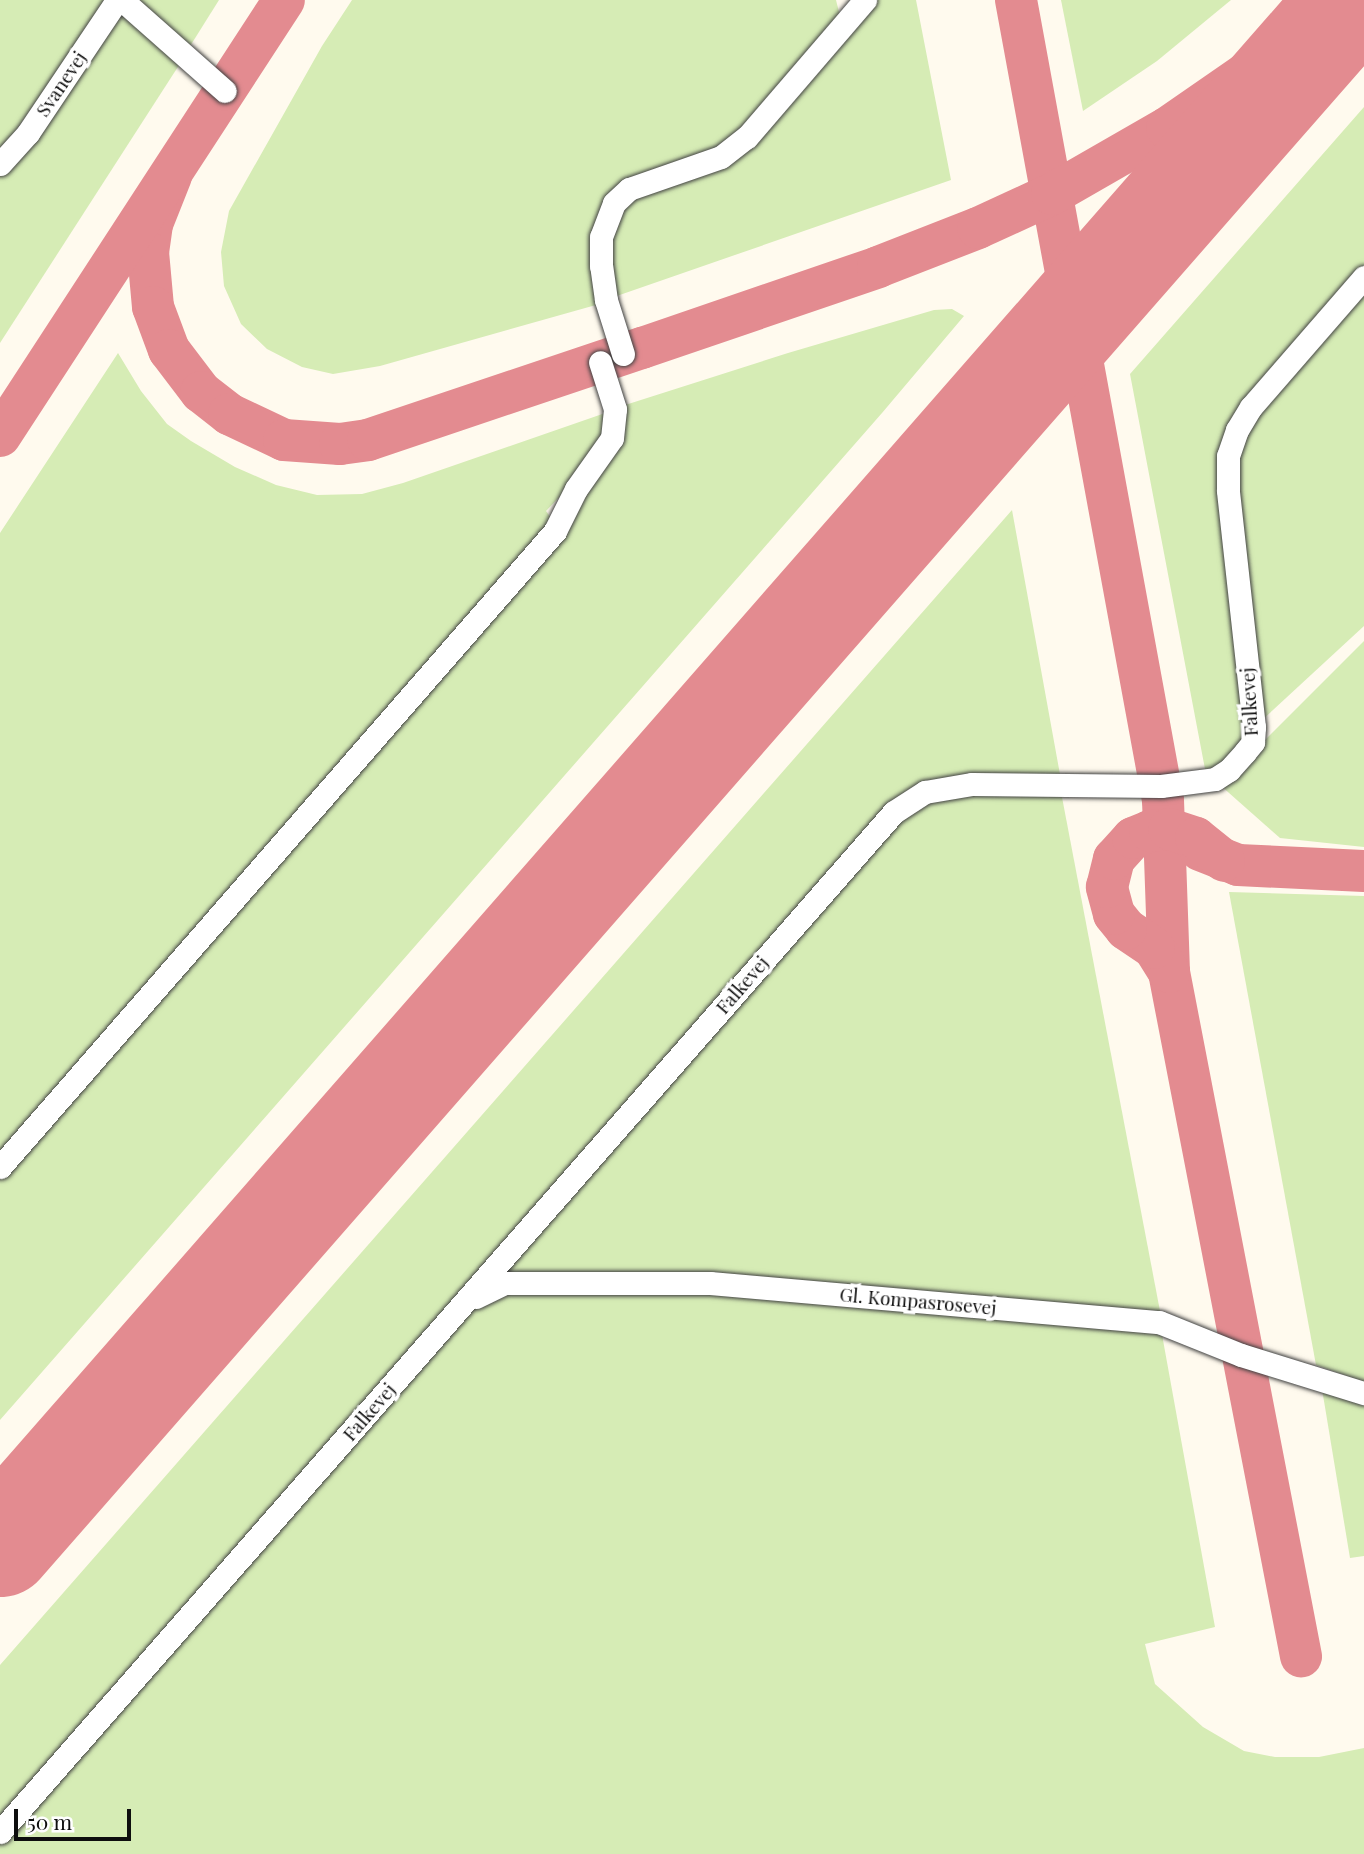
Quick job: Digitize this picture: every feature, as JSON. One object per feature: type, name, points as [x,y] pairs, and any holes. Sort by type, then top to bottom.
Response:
[{"type":"lane","points":[[119,0],[225,91]]},
{"type":"lane","name":"Svanevej","points":[[0,164],[28,133],[119,0]]},
{"type":"lane","points":[[623,354],[606,299],[601,266],[601,237],[614,203],[629,189],[721,157],[747,137],[865,0]]},
{"type":"lane","name":"Falkevej","points":[[0,1832],[894,812],[925,792],[972,784],[1161,786],[1214,779],[1229,770],[1253,743],[1254,727],[1228,490],[1228,456],[1237,430],[1251,407],[1364,276]]},
{"type":"lane","points":[[0,1167],[555,531],[576,489],[612,438],[615,409],[600,362]]},
{"type":"lane","name":"Gl. Kompasrosevej","points":[[464,1303],[505,1283],[710,1283],[1159,1322],[1241,1355],[1364,1393]]},
{"type":"green space","points":[[0,0],[108,0],[0,153]]},
{"type":"green space","points":[[131,0],[219,0],[187,51]]},
{"type":"green space","points":[[352,0],[836,0],[840,16],[746,133],[609,200],[603,303],[380,366],[333,374],[302,367],[267,349],[241,324],[224,286],[221,252],[229,211],[322,46]]},
{"type":"green space","points":[[870,0],[916,0],[951,180],[611,298],[605,266],[618,205],[724,160]]},
{"type":"green space","points":[[1061,0],[1231,0],[1157,61],[1083,111]]},
{"type":"green space","points":[[118,12],[183,59],[0,343],[0,170]]},
{"type":"green space","points":[[1364,107],[1364,268],[1231,427],[1248,735],[1222,767],[1205,769],[1130,374]]},
{"type":"green space","points":[[1364,289],[1364,626],[1259,723],[1234,479],[1238,450],[1252,419]]},
{"type":"green space","points":[[952,309],[964,316],[882,413],[0,1420],[0,1180],[500,608],[622,406],[934,310]]},
{"type":"green space","points":[[118,353],[141,391],[167,424],[235,467],[276,485],[317,495],[362,494],[403,483],[611,411],[610,425],[569,487],[546,511],[554,522],[0,1156],[0,533]]},
{"type":"green space","points":[[1012,510],[1061,780],[926,785],[0,1823],[0,1665]]},
{"type":"green space","points":[[1364,641],[1364,847],[1280,838],[1220,785]]},
{"type":"green space","points":[[1061,792],[1160,1311],[494,1279],[896,819],[931,797]]},
{"type":"green space","points":[[1229,892],[1364,896],[1364,1382],[1316,1365]]},
{"type":"green space","points":[[709,1290],[1161,1329],[1215,1627],[1145,1644],[1155,1684],[1203,1727],[1244,1751],[1275,1757],[1319,1757],[1364,1748],[1364,1854],[0,1854],[0,1841],[468,1307],[500,1291]]},
{"type":"green space","points":[[1322,1389],[1364,1403],[1364,1556],[1350,1558]]},
{"type":"taxiway","points":[[0,436],[284,0]]},
{"type":"taxiway","points":[[1016,0],[1163,800],[1169,972],[1301,1656]]},
{"type":"taxiway","points":[[171,176],[152,224],[148,252],[153,307],[169,350],[201,392],[229,414],[284,440],[340,444],[368,440],[878,267],[978,228],[1052,194],[1167,128],[1268,58],[1336,0]]},
{"type":"taxiway","points":[[1169,972],[1154,948],[1126,929],[1114,914],[1107,887],[1114,859],[1133,838],[1150,831],[1169,829],[1196,838],[1224,861]]},
{"type":"taxiway","points":[[1200,850],[1238,865],[1364,871]]},
{"type":"runway","points":[[0,1544],[1351,0]]}]
